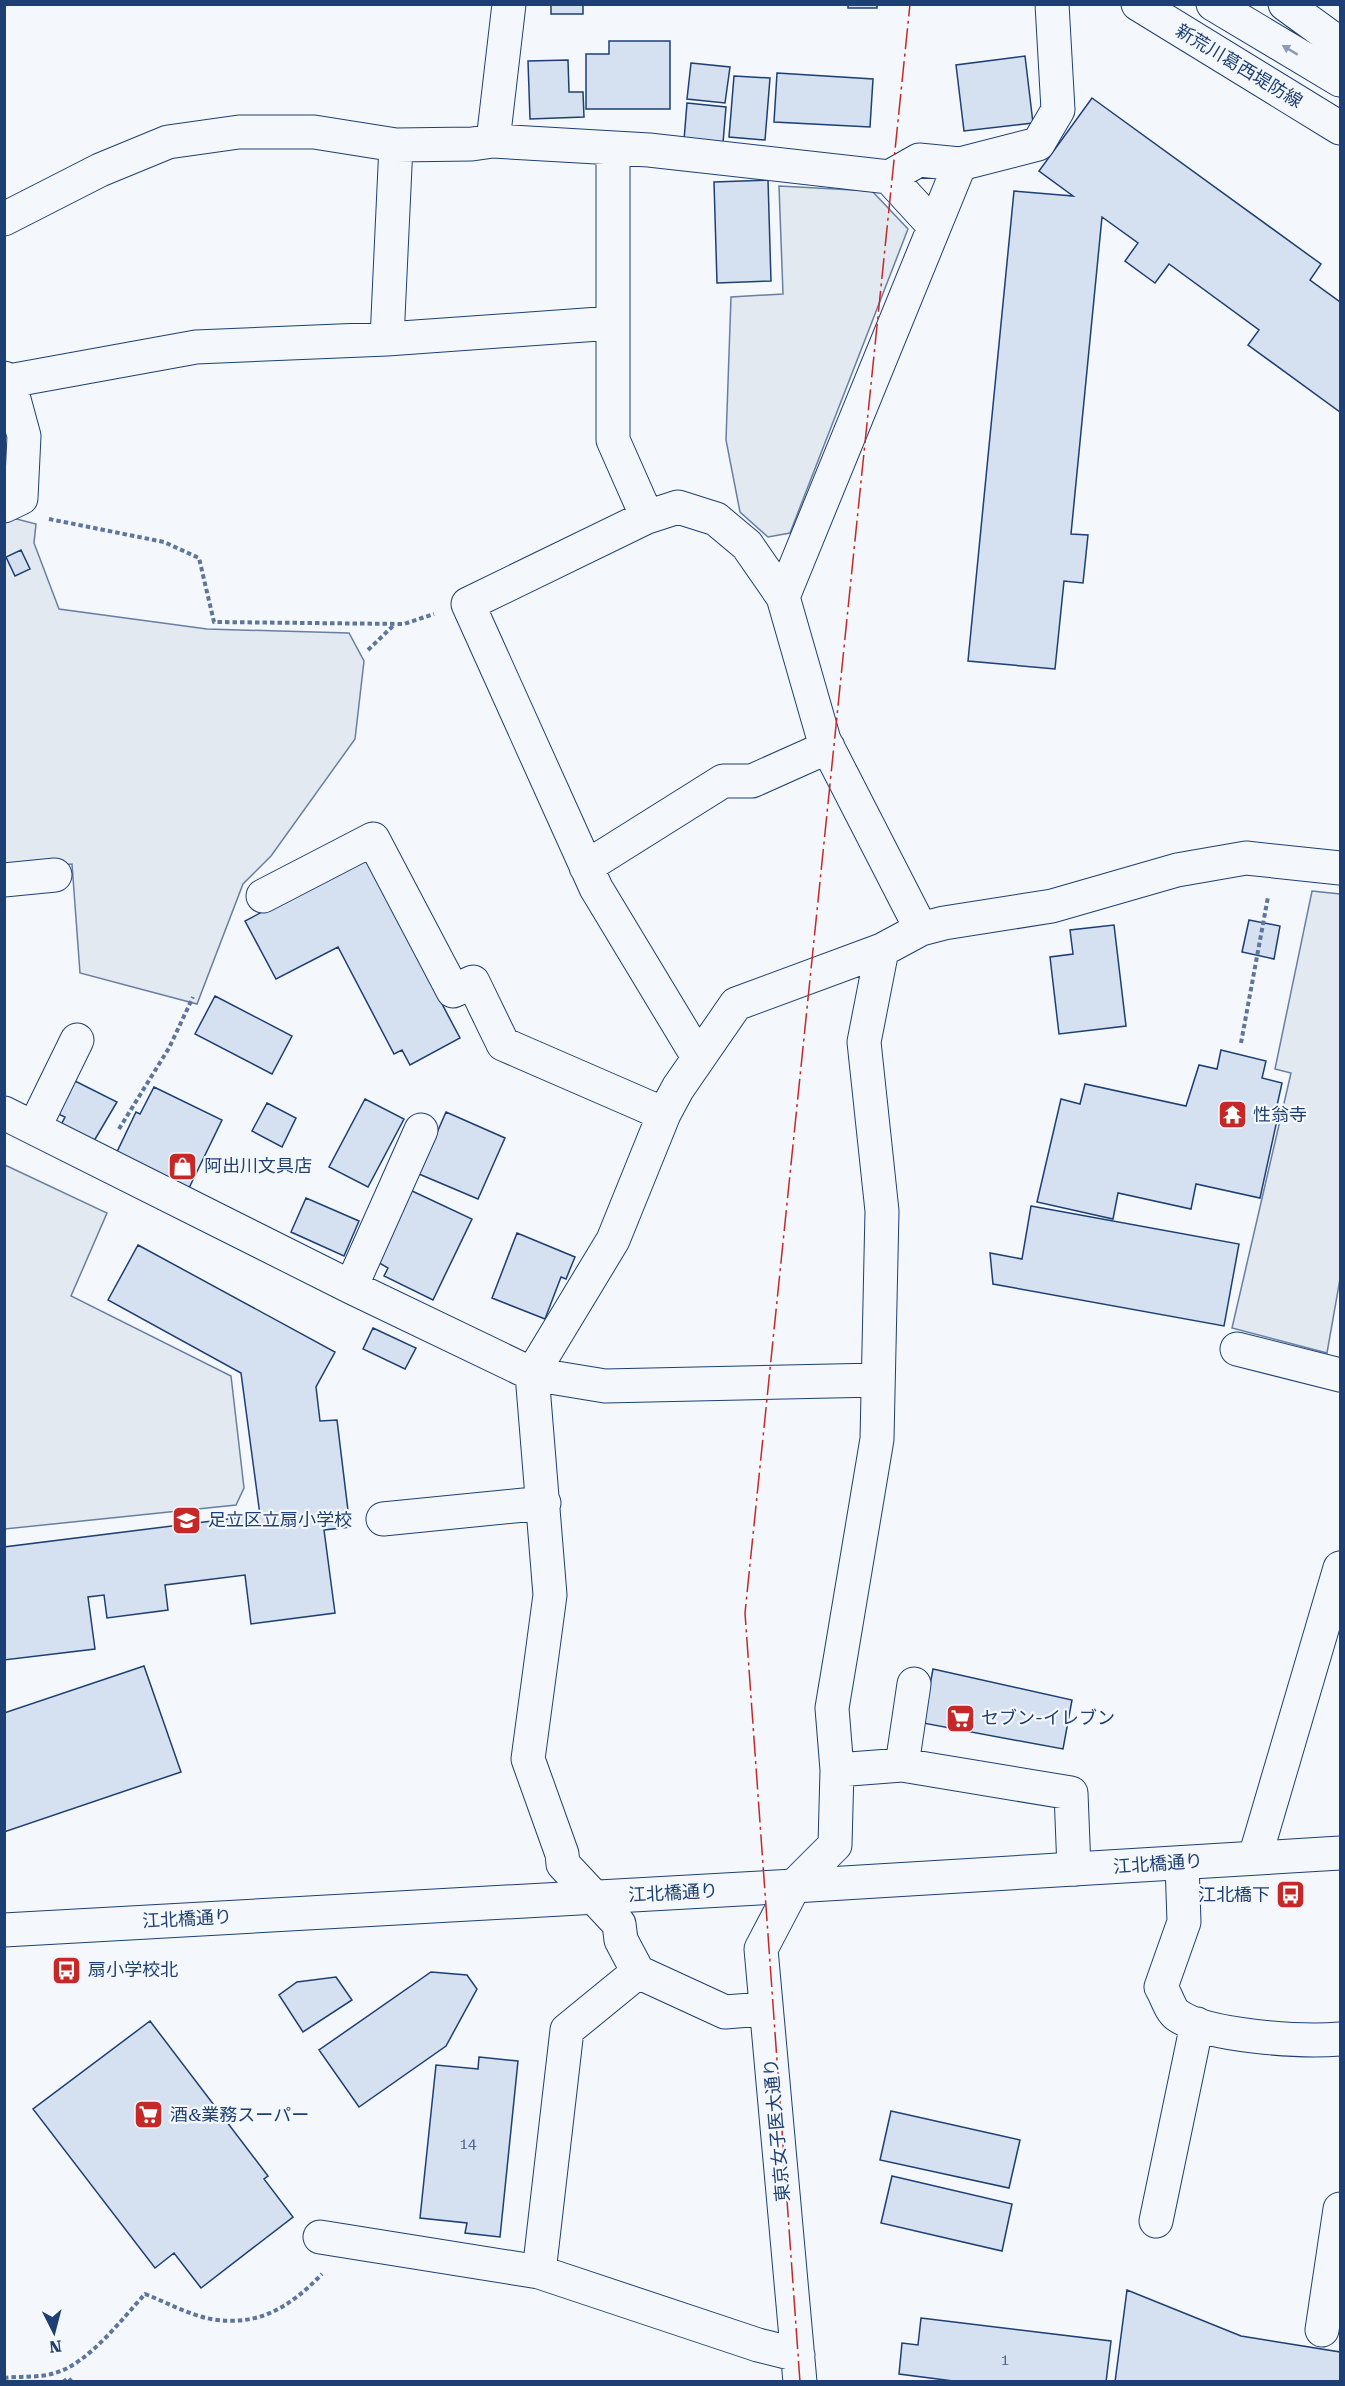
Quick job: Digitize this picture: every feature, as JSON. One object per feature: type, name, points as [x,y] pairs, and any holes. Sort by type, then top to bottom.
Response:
[{"type":"main road","points":[[493,141],[509,4]]},
{"type":"main road","points":[[4,219],[100,170],[168,142],[239,132],[314,132],[396,145],[472,144],[493,141],[613,148],[889,177],[919,160],[960,164],[1038,144],[1058,110],[1052,4]]},
{"type":"main road","name":"新荒川葛西堤防線","points":[[1138,4],[1341,128]]},
{"type":"main road","points":[[1214,4],[1341,80]]},
{"type":"main road","points":[[1286,4],[1341,36]]},
{"type":"main road","points":[[1286,4],[1341,44]]},
{"type":"main road","points":[[387,339],[396,145]]},
{"type":"main road","points":[[613,148],[614,440],[646,517]]},
{"type":"main road","points":[[783,597],[933,225],[960,164]]},
{"type":"main road","points":[[889,177],[933,225]]},
{"type":"main road","points":[[13,502],[24,436],[7,379],[196,347],[387,339],[613,323]]},
{"type":"main road","points":[[698,1057],[586,867],[468,604],[646,517],[678,507],[717,519],[747,545],[783,597],[828,747],[921,929]]},
{"type":"main road","points":[[586,867],[723,782],[752,781],[828,747]]},
{"type":"main road","points":[[263,896],[373,838],[453,991],[473,982],[503,1044],[664,1114]]},
{"type":"main road","points":[[765,2009],[725,2012],[638,1972],[621,1940],[619,1924],[564,1864],[528,1760],[550,1595],[532,1374],[613,1240],[664,1114],[698,1057],[736,1004],[882,950],[921,929],[1052,906],[1177,870],[1246,858],[1341,868]]},
{"type":"main road","points":[[4,880],[55,874]]},
{"type":"main road","name":"東京女子医大通り","points":[[799,2368],[761,1949],[794,1886],[835,1845],[837,1770],[832,1708],[876,1439],[882,1211],[864,1042],[882,950]]},
{"type":"main road","points":[[34,1128],[77,1040]]},
{"type":"main road","points":[[4,1113],[351,1287],[532,1374],[605,1386],[878,1380]]},
{"type":"main road","points":[[351,1287],[421,1130]]},
{"type":"main road","points":[[1237,1349],[1341,1376]]},
{"type":"main road","points":[[383,1519],[544,1503]]},
{"type":"main road","points":[[1255,1857],[1341,1568]]},
{"type":"main road","points":[[902,1765],[915,1684]]},
{"type":"main road","points":[[837,1770],[902,1765],[1071,1793],[1074,1869]]},
{"type":"main road","name":"江北橋通り","points":[[4,1930],[1341,1853]]},
{"type":"main road","points":[[1182,1863],[1184,1922],[1161,1988],[1176,2015],[1197,2024],[1256,2037],[1341,2039]]},
{"type":"main road","points":[[539,2272],[567,2030],[638,1972]]},
{"type":"main road","points":[[1156,2221],[1197,2024]]},
{"type":"main road","points":[[1322,2330],[1341,2209]]},
{"type":"main road","points":[[320,2237],[539,2272],[758,2345],[799,2368]]},
{"type":"path","points":[[13,502],[29,515],[164,542],[199,558],[214,622],[404,624],[468,604]]},
{"type":"path","points":[[368,650],[396,623]]},
{"type":"path","points":[[1241,1043],[1270,887]]},
{"type":"path","points":[[99,1160],[170,1048],[193,997]]},
{"type":"path","points":[[4,2378],[56,2373],[72,2365],[92,2351],[145,2294],[209,2319],[237,2320],[268,2314],[297,2300],[354,2241]]},
{"type":"path","points":[[63,2382],[68,2378],[72,2382]]},
{"type":"shaded area","points":[[779,186],[872,191],[908,229],[790,533],[768,537],[740,512],[726,440],[731,297],[783,294]]},
{"type":"shaded area","points":[[5,516],[36,524],[34,543],[59,609],[207,629],[349,633],[364,661],[355,739],[271,856],[243,884],[197,1004],[80,973],[72,864],[5,869]]},
{"type":"shaded area","points":[[1312,891],[1340,894],[1340,1279],[1327,1353],[1232,1328],[1291,1073],[1275,1069]]},
{"type":"shaded area","points":[[5,1165],[107,1213],[71,1296],[231,1376],[244,1488],[236,1505],[5,1529]]},
{"type":"building","points":[[551,4],[583,4],[583,14],[551,14]]},
{"type":"building","points":[[848,4],[877,4],[877,8],[848,8]]},
{"type":"building","points":[[609,41],[670,41],[670,109],[586,109],[586,54],[609,54]]},
{"type":"building","points":[[1025,56],[1033,123],[964,131],[956,65]]},
{"type":"building","points":[[568,60],[569,92],[583,92],[584,117],[530,119],[528,61]]},
{"type":"building","points":[[691,63],[730,67],[725,103],[687,99]]},
{"type":"building","points":[[777,73],[873,79],[870,127],[774,122]]},
{"type":"building","points":[[734,76],[770,78],[765,140],[729,137]]},
{"type":"building","points":[[1092,98],[1321,264],[1310,280],[1340,302],[1340,412],[1248,345],[1259,330],[1169,264],[1155,283],[1125,261],[1138,243],[1102,217],[1071,534],[1088,535],[1083,583],[1064,581],[1055,669],[968,661],[1014,191],[1073,196],[1039,171]]},
{"type":"building","points":[[687,103],[726,107],[723,143],[684,140]]},
{"type":"building","points":[[768,180],[771,281],[717,283],[714,182]]},
{"type":"building","points":[[21,550],[30,569],[15,576],[6,557]]},
{"type":"building","points":[[365,858],[460,1038],[410,1065],[402,1050],[394,1054],[338,947],[276,979],[245,921]]},
{"type":"building","points":[[1249,920],[1280,926],[1274,959],[1242,952]]},
{"type":"building","points":[[1114,925],[1126,1026],[1059,1034],[1050,957],[1073,954],[1070,930]]},
{"type":"building","points":[[215,996],[292,1036],[272,1074],[195,1034]]},
{"type":"building","points":[[1221,1050],[1266,1061],[1262,1078],[1282,1083],[1276,1110],[1279,1111],[1260,1198],[1196,1184],[1191,1209],[1118,1193],[1113,1219],[1037,1202],[1061,1099],[1080,1104],[1085,1084],[1186,1106],[1199,1065],[1217,1069]]},
{"type":"building","points":[[73,1080],[117,1102],[94,1141],[61,1125],[65,1117],[56,1113]]},
{"type":"building","points":[[154,1087],[222,1120],[189,1188],[116,1154],[136,1112],[140,1114]]},
{"type":"building","points":[[365,1099],[404,1119],[368,1187],[329,1167]]},
{"type":"building","points":[[267,1103],[296,1118],[282,1147],[252,1131]]},
{"type":"building","points":[[446,1112],[505,1138],[478,1199],[419,1174]]},
{"type":"building","points":[[410,1190],[472,1219],[433,1300],[384,1276],[388,1268],[376,1261]]},
{"type":"building","points":[[306,1198],[359,1221],[344,1256],[291,1232]]},
{"type":"building","points":[[1031,1206],[1239,1244],[1224,1326],[993,1284],[990,1253],[1022,1259]]},
{"type":"building","points":[[517,1233],[575,1257],[566,1279],[561,1277],[545,1319],[492,1298]]},
{"type":"building","points":[[138,1245],[335,1352],[316,1387],[320,1421],[337,1420],[350,1527],[324,1530],[335,1613],[251,1624],[245,1575],[165,1585],[168,1610],[107,1618],[104,1595],[88,1597],[95,1649],[4,1660],[4,1547],[260,1515],[241,1373],[108,1300]]},
{"type":"building","points":[[373,1328],[416,1348],[405,1369],[363,1349]]},
{"type":"building","points":[[144,1666],[181,1772],[4,1832],[4,1713]]},
{"type":"building","points":[[933,1669],[1072,1700],[1063,1749],[923,1723]]},
{"type":"building","points":[[431,1972],[467,1975],[477,1989],[446,2046],[359,2107],[319,2050]]},
{"type":"building","points":[[336,1977],[352,2000],[303,2032],[279,1995],[297,1982]]},
{"type":"building","points":[[150,2021],[268,2176],[264,2179],[293,2217],[201,2288],[174,2253],[155,2268],[33,2109]]},
{"type":"building","points":[[479,2057],[518,2061],[500,2237],[465,2233],[467,2223],[420,2218],[436,2065],[478,2069]]},
{"type":"building","points":[[891,2111],[1020,2140],[1009,2188],[880,2160]]},
{"type":"building","points":[[892,2176],[1012,2204],[1002,2251],[881,2223]]},
{"type":"building","points":[[1127,2290],[1241,2336],[1340,2352],[1340,2382],[1115,2382]]},
{"type":"building","points":[[921,2318],[1111,2341],[1106,2382],[961,2382],[899,2374],[902,2343],[918,2345]]},
{"type":"power","points":[[800,2382],[745,1613],[910,4]]},
{"type":"place","name":"性翁寺","points":[[1232,1115]]},
{"type":"place","name":"阿出川文具店","points":[[183,1166]]},
{"type":"place","name":"足立区立扇小学校","points":[[187,1520]]},
{"type":"place","name":"セブン-イレブン","points":[[960,1718]]},
{"type":"place","name":"江北橋下","points":[[1291,1895]]},
{"type":"place","name":"扇小学校北","points":[[67,1970]]},
{"type":"place","name":"酒&業務スーパー","points":[[149,2115]]}]
